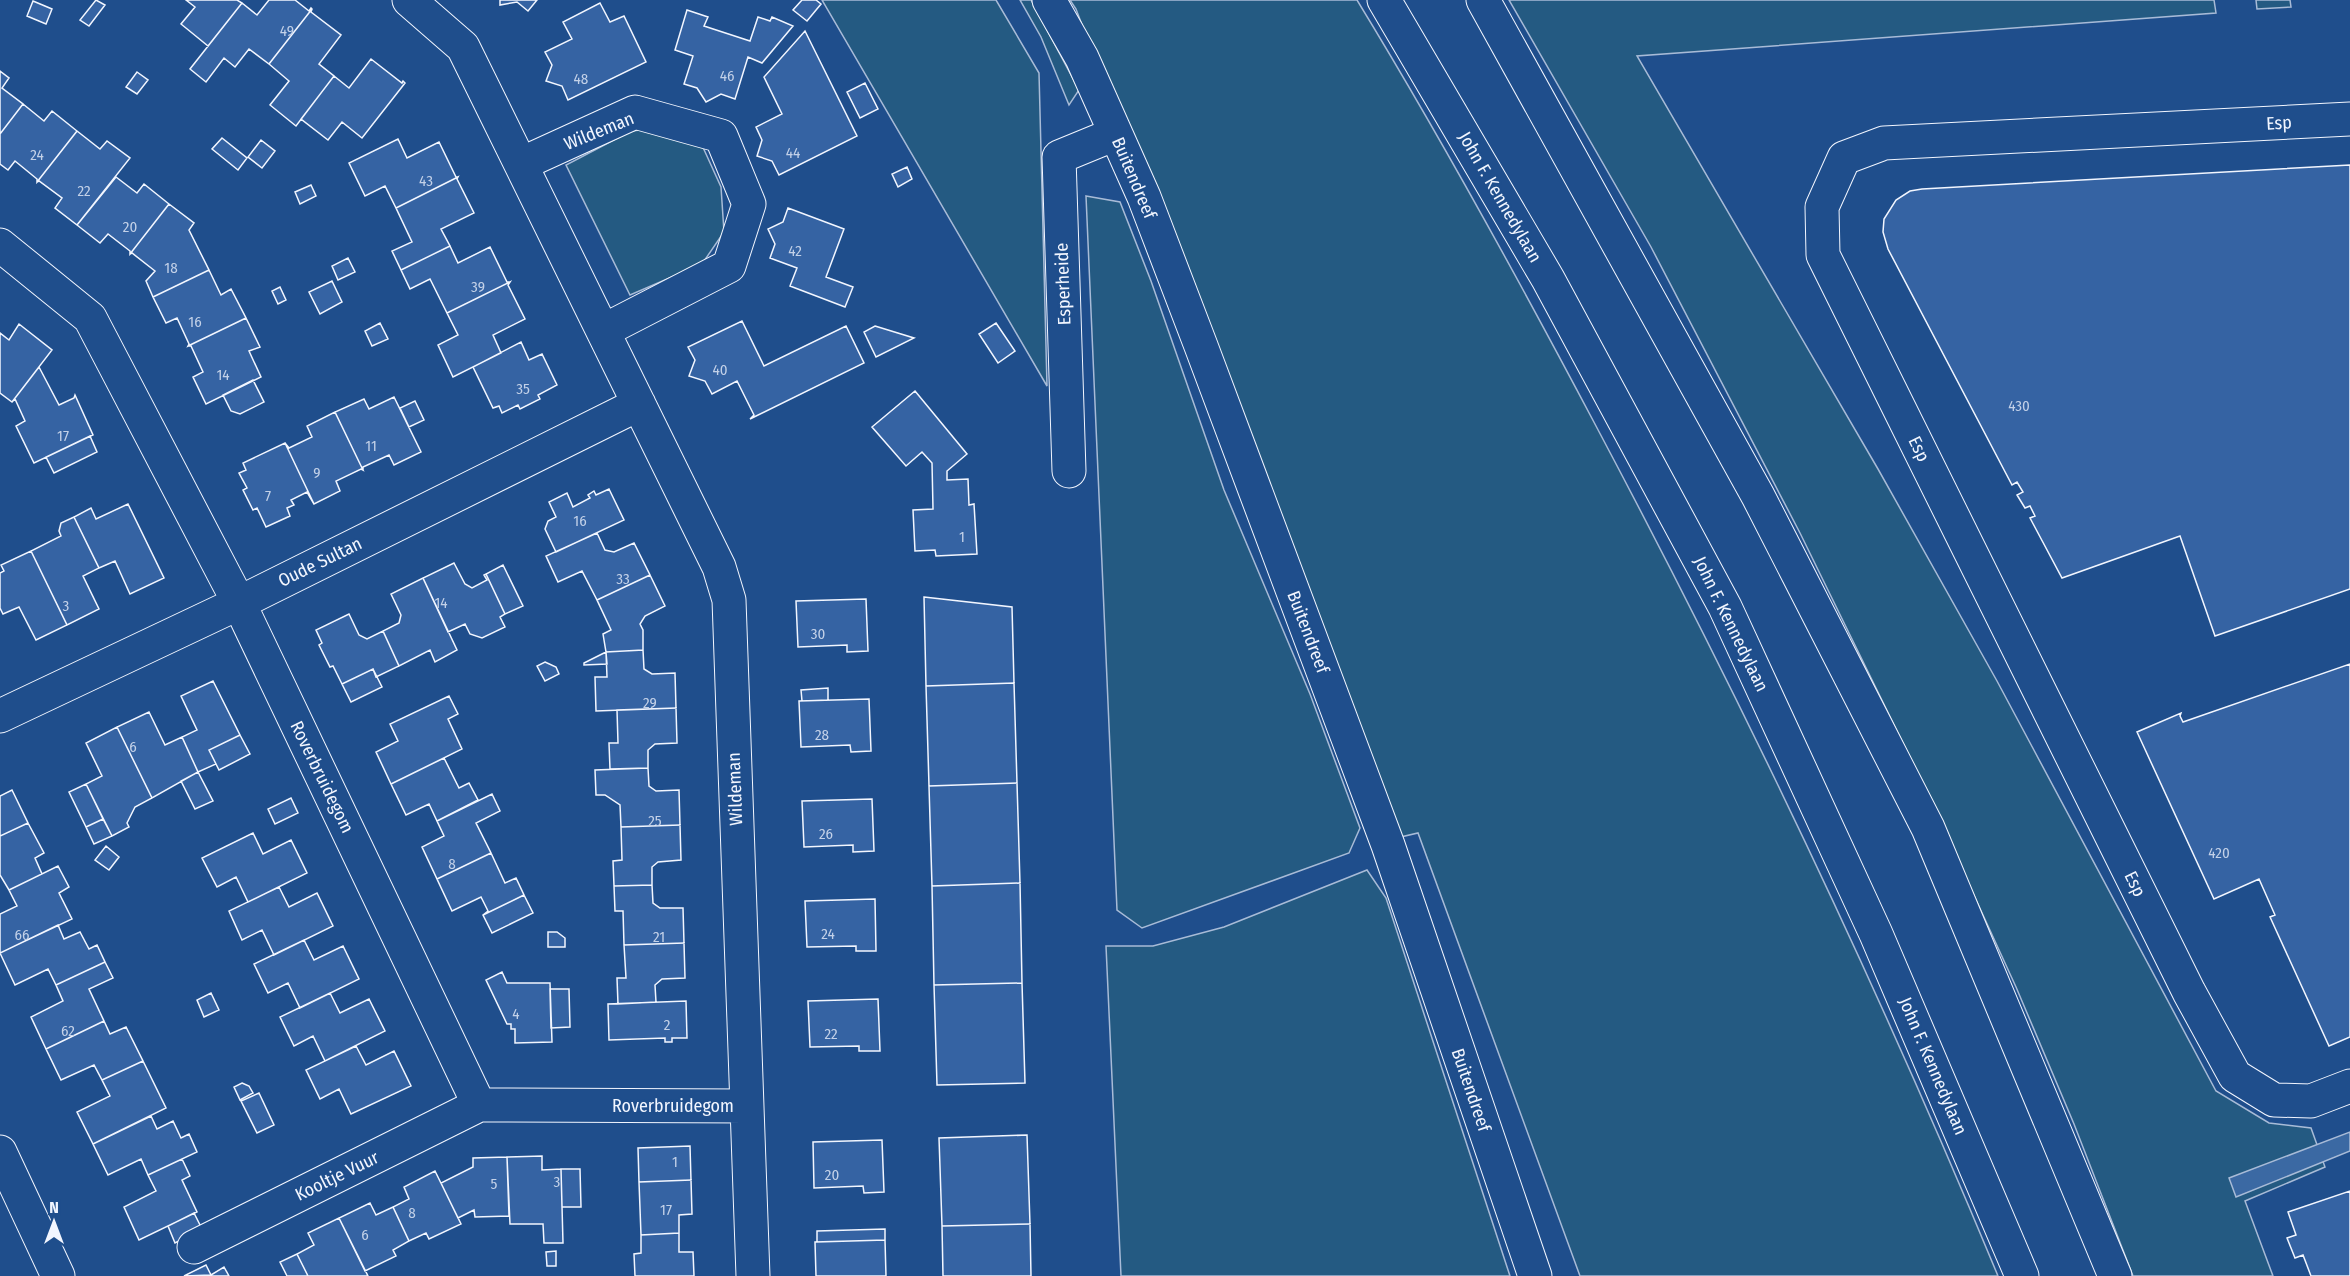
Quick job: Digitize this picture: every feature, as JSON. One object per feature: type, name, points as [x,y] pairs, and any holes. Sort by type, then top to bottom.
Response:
[{"type":"main road","name":"Buitendreef","points":[[1049,0],[1082,58],[1144,197],[1388,845],[1535,1276]]},
{"type":"main road","name":"John F. Kennedylaan","points":[[1384,0],[1548,279],[1725,607],[1876,934],[2022,1276]]},
{"type":"main road","points":[[1483,0],[1758,496],[1928,828],[2115,1276]]},
{"type":"main road","name":"Wildeman","points":[[415,2],[463,47],[719,567],[729,600],[753,1276]]},
{"type":"main road","name":"Wildeman","points":[[521,164],[635,112],[721,136],[749,204],[729,266],[603,331]]},
{"type":"main road","name":"Esp","points":[[2350,119],[1884,143],[1844,159],[1822,207],[1823,255],[2189,992],[2235,1076],[2274,1100],[2311,1101],[2350,1086]]},
{"type":"main road","name":"Esperheide","points":[[1069,471],[1059,157],[1115,134]]},
{"type":"main road","name":"Roverbruidegom","points":[[0,245],[90,318],[239,603],[479,1105],[746,1106]]},
{"type":"main road","name":"Oude Sultan","points":[[0,716],[239,603],[639,404]]},
{"type":"main road","name":"Kooltje Vuur","points":[[194,1247],[479,1105]]},
{"type":"main road","points":[[0,1152],[58,1276]]},
{"type":"shaded area","points":[[822,0],[996,0],[1039,73],[1047,386]]},
{"type":"shaded area","points":[[1020,0],[1031,0],[1079,90],[1069,105],[1041,37]]},
{"type":"shaded area","points":[[1070,0],[1357,0],[1420,105],[1509,265],[1651,530],[1704,635],[1857,953],[1998,1276],[1580,1276],[1418,833],[1392,839],[1076,9]]},
{"type":"shaded area","points":[[1509,0],[2214,0],[2216,13],[1637,56],[1878,469],[1997,681],[2216,1091],[2269,1123],[2311,1128],[2325,1167],[2245,1201],[2273,1276],[2133,1276],[2074,1124],[2016,987],[1922,782],[1800,533],[1651,247]]},
{"type":"shaded area","points":[[2256,0],[2290,0],[2291,7],[2257,9]]},
{"type":"shaded area","points":[[659,128],[701,143],[721,187],[724,232],[702,264],[630,295],[566,165],[631,131]]},
{"type":"shaded area","points":[[1086,196],[1120,202],[1151,281],[1224,490],[1310,694],[1360,828],[1349,853],[1142,928],[1117,910]]},
{"type":"shaded area","points":[[1367,870],[1386,898],[1510,1276],[1121,1276],[1106,946],[1153,946],[1224,927]]},
{"type":"shaded area","points":[[2350,1132],[2350,1151],[2236,1197],[2229,1178]]},
{"type":"building","points":[[96,0],[105,5],[89,26],[80,20]]},
{"type":"building","points":[[186,0],[237,0],[242,3],[208,46],[181,24],[195,7]]},
{"type":"building","points":[[269,0],[295,0],[309,11],[312,9],[269,64],[249,49],[235,67],[224,58],[206,82],[190,69],[242,3],[257,15]]},
{"type":"building","points":[[500,0],[537,0],[528,11],[517,2],[500,5]]},
{"type":"building","points":[[802,0],[816,0],[821,4],[807,21],[793,10]]},
{"type":"building","points":[[33,1],[52,9],[46,24],[27,16]]},
{"type":"building","points":[[600,3],[610,22],[624,16],[646,62],[568,100],[562,86],[546,81],[552,65],[545,52],[572,39],[563,22]]},
{"type":"building","points":[[312,9],[311,12],[341,35],[319,64],[334,76],[296,126],[270,105],[289,81],[269,64]]},
{"type":"building","points":[[687,10],[708,17],[704,26],[750,41],[758,17],[770,21],[772,17],[793,26],[762,63],[748,57],[735,99],[721,94],[706,102],[697,88],[684,84],[693,56],[675,50]]},
{"type":"building","points":[[805,31],[857,136],[779,175],[772,161],[757,156],[762,140],[756,127],[782,114],[764,77]]},
{"type":"building","points":[[371,59],[405,83],[362,138],[342,122],[328,140],[301,119],[334,76],[349,88]]},
{"type":"building","points":[[0,71],[9,78],[2,88],[23,104],[0,134]]},
{"type":"building","points":[[137,72],[148,80],[137,94],[126,87]]},
{"type":"building","points":[[865,83],[878,109],[860,118],[847,92]]},
{"type":"building","points":[[23,104],[44,121],[52,111],[77,131],[37,182],[37,179],[15,161],[8,170],[0,164],[0,134]]},
{"type":"building","points":[[77,131],[100,149],[107,141],[130,158],[77,225],[55,208],[62,198],[39,181],[37,182]]},
{"type":"building","points":[[222,138],[247,158],[238,170],[212,149]]},
{"type":"building","points":[[398,139],[407,158],[439,142],[458,177],[396,208],[385,186],[365,196],[349,163]]},
{"type":"building","points":[[261,140],[275,151],[262,168],[248,157]]},
{"type":"building","points":[[2350,165],[2350,589],[2215,636],[2180,536],[2062,578],[2030,518],[2035,516],[2030,506],[2025,508],[2017,495],[2023,492],[2017,482],[2012,485],[1888,249],[1883,232],[1884,219],[1896,200],[1910,191],[1922,189]]},
{"type":"building","points":[[907,167],[912,179],[898,187],[892,174]]},
{"type":"building","points":[[116,177],[137,193],[144,184],[169,204],[130,254],[130,251],[108,234],[100,243],[77,225]]},
{"type":"building","points":[[458,177],[474,213],[441,229],[450,246],[401,270],[392,251],[412,242],[396,208]]},
{"type":"building","points":[[311,185],[316,196],[300,204],[295,192]]},
{"type":"building","points":[[169,204],[194,223],[189,230],[209,270],[153,297],[146,281],[155,271],[132,253],[130,254]]},
{"type":"building","points":[[788,208],[844,229],[826,277],[853,287],[845,307],[790,286],[797,268],[770,258],[775,244],[768,229],[783,222]]},
{"type":"building","points":[[450,246],[458,263],[490,247],[507,282],[510,282],[447,313],[430,279],[410,289],[401,270]]},
{"type":"building","points":[[348,258],[355,272],[338,280],[332,266]]},
{"type":"building","points":[[209,270],[221,295],[231,289],[246,318],[188,346],[177,318],[166,323],[153,297]]},
{"type":"building","points":[[332,281],[342,302],[320,314],[309,292]]},
{"type":"building","points":[[510,282],[508,285],[525,319],[493,335],[501,353],[453,377],[438,345],[458,335],[447,313]]},
{"type":"building","points":[[280,287],[286,300],[278,304],[272,291]]},
{"type":"building","points":[[246,318],[260,347],[249,351],[261,377],[206,404],[193,377],[203,372],[191,346],[188,346]]},
{"type":"building","points":[[742,321],[764,366],[846,326],[864,363],[750,419],[754,415],[737,381],[712,394],[705,381],[689,376],[695,360],[688,347]]},
{"type":"building","points":[[380,323],[388,339],[372,346],[365,331]]},
{"type":"building","points":[[996,323],[1015,351],[998,363],[979,334]]},
{"type":"building","points":[[19,324],[52,350],[12,402],[0,393],[0,333],[9,340]]},
{"type":"building","points":[[875,326],[914,338],[876,357],[864,332]]},
{"type":"building","points":[[521,342],[529,360],[542,354],[557,385],[538,395],[540,399],[520,409],[518,405],[502,413],[499,406],[493,408],[473,367]]},
{"type":"building","points":[[39,367],[59,405],[74,398],[75,395],[93,435],[34,463],[16,426],[25,421],[15,399],[12,402]]},
{"type":"building","points":[[253,380],[264,402],[240,414],[231,411],[223,395]]},
{"type":"building","points":[[915,391],[967,454],[947,471],[947,480],[968,479],[969,505],[974,504],[977,554],[936,556],[935,550],[915,551],[913,510],[933,509],[932,463],[922,452],[906,466],[872,427]]},
{"type":"building","points":[[394,397],[421,452],[394,465],[389,455],[363,467],[363,470],[335,412],[364,399],[369,409]]},
{"type":"building","points":[[415,401],[424,420],[409,427],[400,408]]},
{"type":"building","points":[[335,412],[363,470],[336,481],[340,491],[314,504],[285,443],[289,448],[312,437],[307,426]]},
{"type":"building","points":[[90,436],[97,452],[54,473],[46,457]]},
{"type":"building","points":[[285,443],[314,504],[307,492],[291,500],[294,505],[287,508],[290,516],[266,527],[257,508],[253,510],[243,490],[247,488],[239,473],[246,470],[243,463]]},
{"type":"building","points":[[609,489],[624,520],[556,552],[545,529],[548,521],[556,517],[549,502],[567,493],[573,507],[590,498],[588,495],[594,491],[596,495]]},
{"type":"building","points":[[128,504],[164,578],[130,594],[115,561],[99,568],[74,517],[91,508],[96,519]]},
{"type":"building","points":[[74,517],[99,568],[83,576],[99,609],[67,625],[31,551],[61,536],[59,531],[61,523]]},
{"type":"building","points":[[597,533],[605,550],[614,552],[634,543],[650,575],[597,600],[582,571],[558,582],[546,556]]},
{"type":"building","points":[[31,551],[67,625],[36,640],[19,607],[3,614],[0,608],[0,573],[4,571],[1,565]]},
{"type":"building","points":[[454,563],[465,584],[472,588],[487,580],[484,575],[486,574],[505,614],[500,617],[505,627],[482,638],[470,634],[465,624],[448,632],[423,578]]},
{"type":"building","points":[[503,565],[523,606],[505,614],[486,574]]},
{"type":"building","points":[[650,575],[665,606],[645,616],[640,624],[643,630],[643,650],[606,652],[603,634],[611,630],[597,600]]},
{"type":"building","points":[[423,578],[457,650],[435,662],[430,650],[399,666],[383,631],[399,623],[401,615],[391,594]]},
{"type":"building","points":[[924,597],[1012,607],[1014,683],[926,686]]},
{"type":"building","points":[[866,599],[868,651],[847,652],[847,645],[798,647],[796,601]]},
{"type":"building","points":[[349,614],[359,635],[367,639],[383,631],[399,666],[376,677],[373,669],[342,684],[319,645],[322,643],[316,630]]},
{"type":"building","points":[[643,650],[644,669],[652,674],[675,673],[676,708],[596,711],[595,677],[607,677],[606,652]]},
{"type":"building","points":[[606,652],[607,664],[584,665],[584,663]]},
{"type":"building","points":[[545,662],[556,667],[559,674],[545,681],[537,666]]},
{"type":"building","points":[[2350,664],[2350,1037],[2329,1046],[2270,917],[2275,915],[2259,879],[2214,899],[2137,732],[2181,713],[2183,722]]},
{"type":"building","points":[[373,669],[382,687],[351,702],[342,684]]},
{"type":"building","points":[[213,681],[240,735],[209,750],[216,764],[198,772],[182,737],[197,730],[181,696]]},
{"type":"building","points":[[1014,683],[1017,783],[929,786],[926,686]]},
{"type":"building","points":[[828,688],[828,700],[802,701],[801,690]]},
{"type":"building","points":[[449,696],[458,714],[448,719],[462,749],[391,784],[376,752],[398,741],[390,724]]},
{"type":"building","points":[[869,699],[871,751],[851,752],[850,745],[801,747],[799,701]]},
{"type":"building","points":[[676,708],[677,743],[655,744],[648,750],[648,768],[610,769],[609,743],[618,743],[617,710]]},
{"type":"building","points":[[149,712],[165,745],[182,737],[198,772],[152,798],[117,727]]},
{"type":"building","points":[[117,727],[152,798],[135,807],[127,823],[129,827],[112,836],[86,784],[102,776],[86,743]]},
{"type":"building","points":[[240,735],[250,754],[219,770],[209,750]]},
{"type":"building","points":[[444,758],[459,788],[469,783],[478,800],[437,821],[429,804],[406,815],[391,784]]},
{"type":"building","points":[[648,768],[649,786],[656,791],[679,790],[680,825],[621,827],[620,805],[605,795],[596,795],[595,770]]},
{"type":"building","points":[[198,772],[213,801],[195,809],[181,781]]},
{"type":"building","points":[[1017,783],[1020,883],[932,886],[929,786]]},
{"type":"building","points":[[86,784],[103,819],[86,827],[69,792]]},
{"type":"building","points":[[12,790],[28,823],[0,836],[0,796]]},
{"type":"building","points":[[492,794],[500,811],[476,823],[491,853],[437,879],[422,847],[444,836],[437,821]]},
{"type":"building","points":[[291,798],[298,813],[275,824],[268,809]]},
{"type":"building","points":[[872,799],[874,851],[853,852],[853,845],[804,847],[802,801]]},
{"type":"building","points":[[103,819],[112,836],[94,844],[86,827]]},
{"type":"building","points":[[28,823],[44,853],[35,858],[42,874],[9,890],[0,875],[0,836]]},
{"type":"building","points":[[680,825],[681,860],[658,862],[652,867],[652,885],[614,886],[613,861],[622,860],[621,827]]},
{"type":"building","points":[[253,833],[263,854],[291,840],[307,873],[248,902],[236,877],[217,887],[202,858]]},
{"type":"building","points":[[106,846],[119,857],[109,870],[95,860]]},
{"type":"building","points":[[491,853],[505,883],[516,878],[524,895],[483,915],[488,911],[481,897],[452,911],[437,879]]},
{"type":"building","points":[[58,866],[69,887],[59,893],[72,919],[0,953],[0,914],[17,906],[9,890]]},
{"type":"building","points":[[1020,883],[1022,983],[934,985],[932,886]]},
{"type":"building","points":[[652,885],[653,903],[660,908],[683,908],[684,943],[624,945],[623,911],[615,911],[614,886]]},
{"type":"building","points":[[279,887],[289,907],[317,893],[333,926],[274,955],[262,930],[242,940],[229,911]]},
{"type":"building","points":[[524,895],[533,913],[492,933],[483,915]]},
{"type":"building","points":[[875,899],[876,951],[856,951],[856,946],[807,947],[805,901]]},
{"type":"building","points":[[58,925],[64,939],[80,932],[89,949],[97,945],[105,962],[56,985],[48,969],[15,985],[0,953]]},
{"type":"building","points":[[548,932],[557,932],[565,938],[565,947],[548,947]]},
{"type":"building","points":[[304,940],[314,960],[343,946],[359,979],[300,1008],[288,983],[268,993],[254,964]]},
{"type":"building","points":[[684,943],[685,978],[662,979],[655,985],[656,1002],[618,1004],[617,978],[626,978],[624,945]]},
{"type":"building","points":[[105,962],[113,978],[89,989],[104,1021],[46,1049],[31,1017],[63,1001],[56,985]]},
{"type":"building","points":[[502,972],[507,983],[550,983],[552,1042],[515,1043],[515,1029],[511,1029],[511,1024],[507,1024],[486,980]]},
{"type":"building","points":[[1022,983],[1025,1083],[937,1085],[934,985]]},
{"type":"building","points":[[550,989],[569,989],[570,1027],[551,1028]]},
{"type":"building","points":[[211,993],[219,1010],[204,1017],[197,1000]]},
{"type":"building","points":[[330,993],[340,1013],[369,999],[385,1031],[325,1061],[313,1036],[294,1046],[280,1017]]},
{"type":"building","points":[[878,999],[880,1051],[859,1051],[859,1046],[810,1047],[808,1001]]},
{"type":"building","points":[[686,1001],[687,1038],[672,1038],[672,1042],[665,1042],[665,1038],[609,1040],[608,1004]]},
{"type":"building","points":[[104,1021],[110,1034],[126,1027],[143,1061],[102,1080],[94,1065],[61,1080],[46,1049]]},
{"type":"building","points":[[356,1046],[366,1065],[394,1051],[411,1086],[351,1114],[339,1089],[320,1099],[306,1070]]},
{"type":"building","points":[[143,1061],[166,1108],[93,1144],[77,1112],[110,1096],[102,1080]]},
{"type":"building","points":[[242,1083],[249,1086],[253,1093],[240,1100],[234,1087]]},
{"type":"building","points":[[259,1093],[274,1125],[257,1133],[241,1101]]},
{"type":"building","points":[[151,1116],[157,1129],[173,1121],[181,1138],[189,1134],[197,1152],[148,1175],[141,1159],[108,1175],[93,1144]]},
{"type":"building","points":[[1027,1135],[1030,1224],[942,1226],[939,1138]]},
{"type":"building","points":[[882,1140],[884,1192],[864,1193],[863,1186],[814,1188],[813,1142]]},
{"type":"building","points":[[690,1146],[691,1180],[639,1182],[638,1148]]},
{"type":"building","points":[[542,1156],[542,1170],[561,1169],[563,1243],[544,1243],[543,1224],[510,1224],[507,1157]]},
{"type":"building","points":[[507,1157],[509,1216],[475,1217],[474,1210],[458,1218],[441,1183],[473,1167],[473,1158]]},
{"type":"building","points":[[182,1159],[190,1176],[182,1180],[197,1212],[139,1240],[124,1207],[156,1191],[148,1175]]},
{"type":"building","points":[[561,1169],[580,1169],[581,1207],[562,1207]]},
{"type":"building","points":[[435,1171],[461,1224],[429,1239],[426,1233],[409,1241],[393,1207],[409,1199],[404,1187]]},
{"type":"building","points":[[691,1180],[692,1214],[679,1215],[679,1233],[641,1235],[639,1182]]},
{"type":"building","points":[[2350,1191],[2350,1276],[2311,1276],[2303,1255],[2295,1258],[2287,1238],[2296,1235],[2288,1212]]},
{"type":"building","points":[[370,1203],[376,1215],[393,1207],[409,1241],[393,1250],[396,1256],[365,1271],[339,1218]]},
{"type":"building","points":[[194,1213],[202,1229],[175,1243],[168,1226]]},
{"type":"building","points":[[339,1218],[368,1276],[308,1276],[297,1254],[314,1245],[308,1233]]},
{"type":"building","points":[[1030,1224],[1031,1276],[943,1276],[942,1226]]},
{"type":"building","points":[[885,1229],[885,1240],[817,1242],[817,1231]]},
{"type":"building","points":[[679,1233],[679,1252],[693,1252],[694,1276],[635,1276],[634,1254],[641,1253],[641,1235]]},
{"type":"building","points":[[885,1240],[886,1276],[816,1276],[815,1242]]},
{"type":"building","points":[[556,1251],[556,1266],[547,1266],[546,1252]]},
{"type":"building","points":[[297,1254],[308,1276],[287,1276],[280,1262]]},
{"type":"building","points":[[206,1265],[211,1275],[184,1276]]},
{"type":"building","points":[[224,1267],[229,1276],[208,1276],[211,1275]]}]
